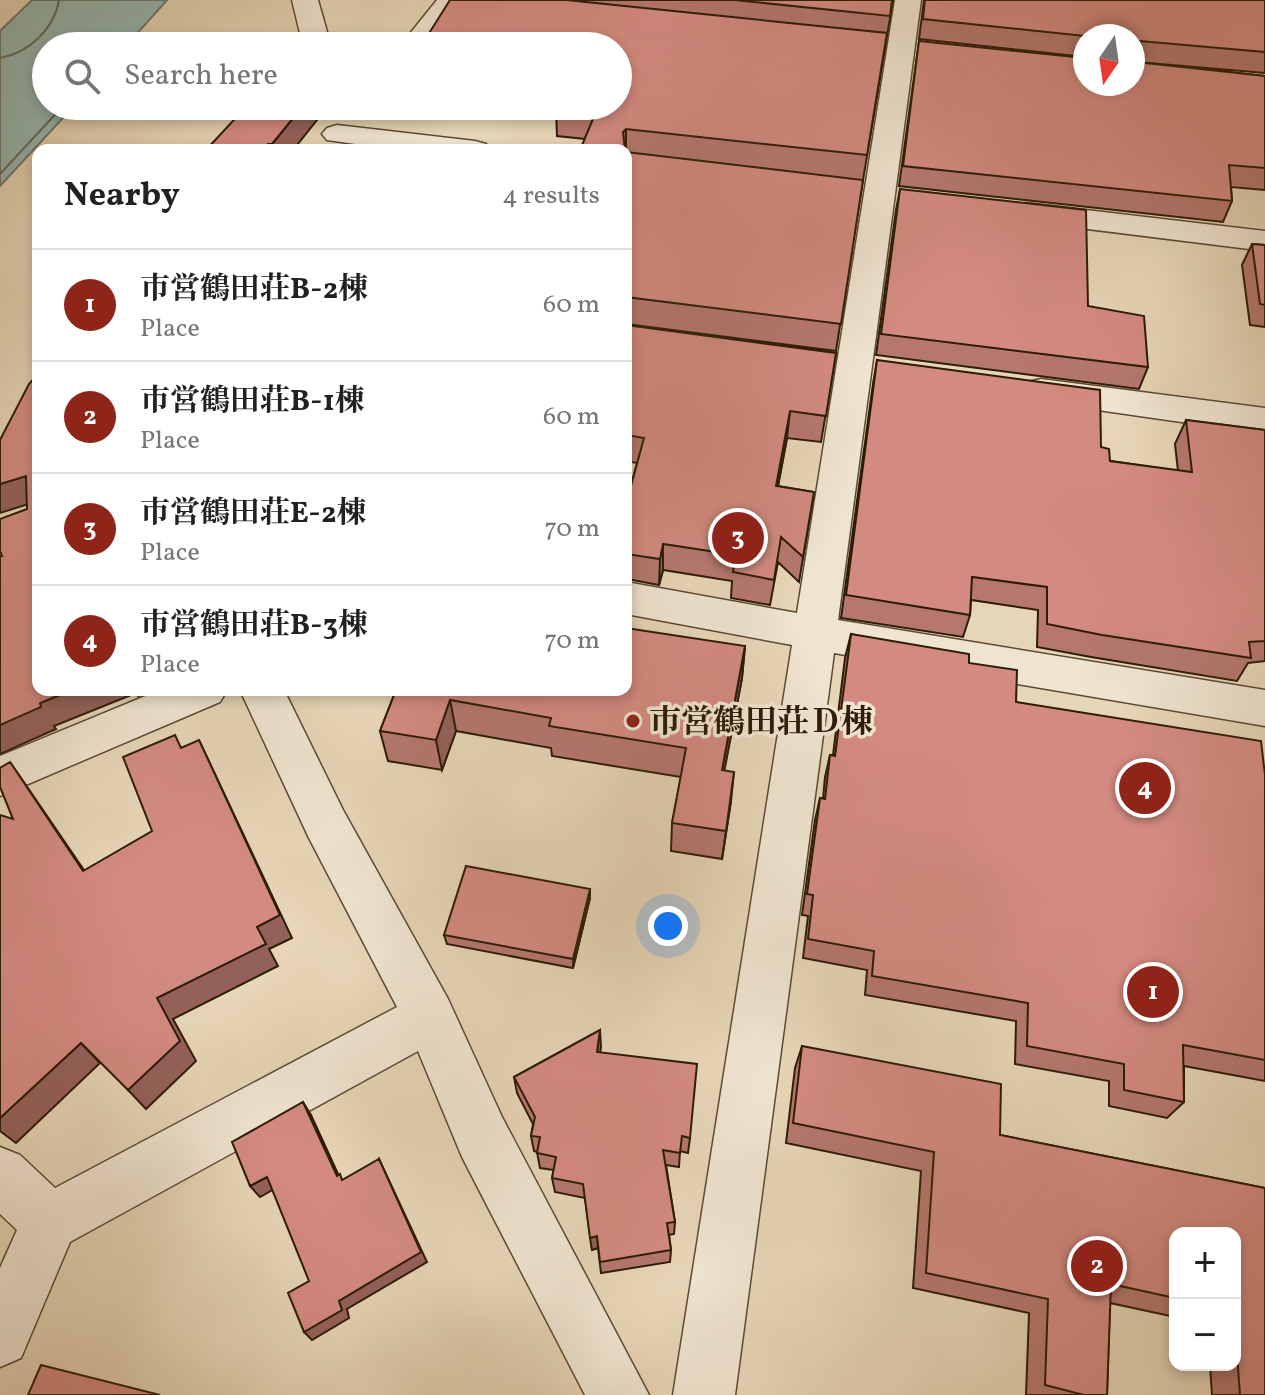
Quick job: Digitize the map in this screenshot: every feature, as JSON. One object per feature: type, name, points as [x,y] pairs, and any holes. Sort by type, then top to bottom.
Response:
[{"type":"street","points":[[305,0],[313,32]]},
{"type":"street","points":[[704,1395],[908,0]]},
{"type":"street","points":[[426,32],[451,1],[481,5]]},
{"type":"street","points":[[870,46],[931,52]]},
{"type":"street","points":[[343,123],[446,144]]},
{"type":"street","points":[[1001,210],[1265,241]]},
{"type":"street","points":[[1012,388],[1265,421]]},
{"type":"street","points":[[632,599],[1265,708]]},
{"type":"street","points":[[0,777],[191,696]]},
{"type":"street","points":[[265,696],[326,824],[430,1017],[482,1137],[618,1395]]},
{"type":"street","points":[[0,1337],[50,1222],[430,1017]]},
{"type":"street","points":[[0,1175],[50,1222]]},
{"type":"water","points":[[32,0],[167,0],[138,32],[32,32],[32,120],[61,120],[39,144],[32,144],[32,151],[0,186],[0,31]]},
{"type":"building","points":[[450,0],[566,0],[887,33],[867,155],[626,129],[623,132],[624,144],[582,144],[592,120],[632,120],[632,32],[430,32]]},
{"type":"building","points":[[734,0],[892,0],[890,16]]},
{"type":"building","points":[[925,0],[1265,0],[1265,52],[1145,41],[1145,24],[1073,24],[1073,35],[923,19]]},
{"type":"building","points":[[919,41],[1073,57],[1073,96],[1145,96],[1145,63],[1265,76],[1265,168],[1229,165],[1232,201],[903,166]]},
{"type":"building","points":[[234,120],[292,120],[272,144],[212,144]]},
{"type":"building","points":[[632,153],[863,180],[841,324],[632,298]]},
{"type":"building","points":[[900,189],[1086,210],[1088,306],[1144,316],[1148,367],[881,334]]},
{"type":"building","points":[[1252,244],[1265,245],[1265,305],[1260,304]]},
{"type":"building","points":[[632,326],[836,353],[826,416],[790,411],[776,486],[814,492],[803,557],[781,537],[774,580],[733,572],[736,555],[663,544],[660,559],[632,555],[632,482],[644,438],[632,436]]},
{"type":"building","points":[[877,360],[1100,390],[1101,447],[1109,449],[1110,461],[1192,472],[1186,420],[1265,430],[1265,641],[1249,642],[1251,658],[1047,624],[1047,587],[972,577],[970,615],[846,595]]},
{"type":"building","points":[[32,381],[32,696],[57,696],[40,703],[41,707],[0,725],[0,519],[27,509],[26,476],[0,484],[0,440]]},
{"type":"building","points":[[632,629],[745,646],[722,770],[734,772],[726,831],[672,823],[686,748],[549,726],[551,718],[450,700],[436,740],[380,731],[394,696],[632,696]]},
{"type":"building","points":[[851,634],[969,654],[969,663],[1017,670],[1016,702],[1261,741],[1265,775],[1265,1060],[1183,1045],[1184,1102],[1124,1090],[1124,1064],[1027,1046],[1028,1003],[872,976],[874,951],[808,939],[813,895],[807,894],[820,798],[825,799],[830,755],[835,756]]},
{"type":"building","points":[[175,735],[181,748],[199,740],[280,915],[257,927],[266,944],[157,998],[180,1041],[128,1090],[81,1043],[0,1118],[0,815],[13,819],[0,787],[0,768],[10,762],[83,871],[152,831],[123,757]]},
{"type":"building","points":[[466,866],[590,889],[573,959],[444,935]]},
{"type":"building","points":[[600,1030],[597,1052],[697,1064],[690,1138],[682,1136],[680,1153],[663,1150],[675,1222],[667,1223],[671,1250],[600,1262],[597,1236],[590,1238],[583,1184],[552,1178],[556,1157],[537,1153],[540,1137],[531,1136],[535,1117],[514,1077]]},
{"type":"building","points":[[802,1046],[1001,1084],[1000,1135],[1265,1188],[1265,1395],[1240,1395],[1241,1227],[1169,1227],[1169,1297],[1111,1284],[1107,1395],[1084,1395],[1045,1385],[1048,1299],[926,1273],[934,1152],[793,1123]]},
{"type":"building","points":[[303,1102],[337,1176],[340,1174],[342,1180],[379,1159],[421,1252],[339,1301],[342,1310],[304,1332],[288,1293],[309,1281],[267,1177],[250,1186],[232,1142]]},
{"type":"building","points":[[41,1365],[160,1395],[28,1395]]},
{"type":"place","name":"市営鶴田荘E-2棟","points":[[738,538]]},
{"type":"place","name":"市営鶴田荘Ｄ棟","points":[[633,721]]},
{"type":"place","name":"市営鶴田荘B-3棟","points":[[1145,788]]},
{"type":"place","name":"市営鶴田荘B-2棟","points":[[1153,992]]},
{"type":"place","name":"市営鶴田荘B-1棟","points":[[1097,1266]]}]
